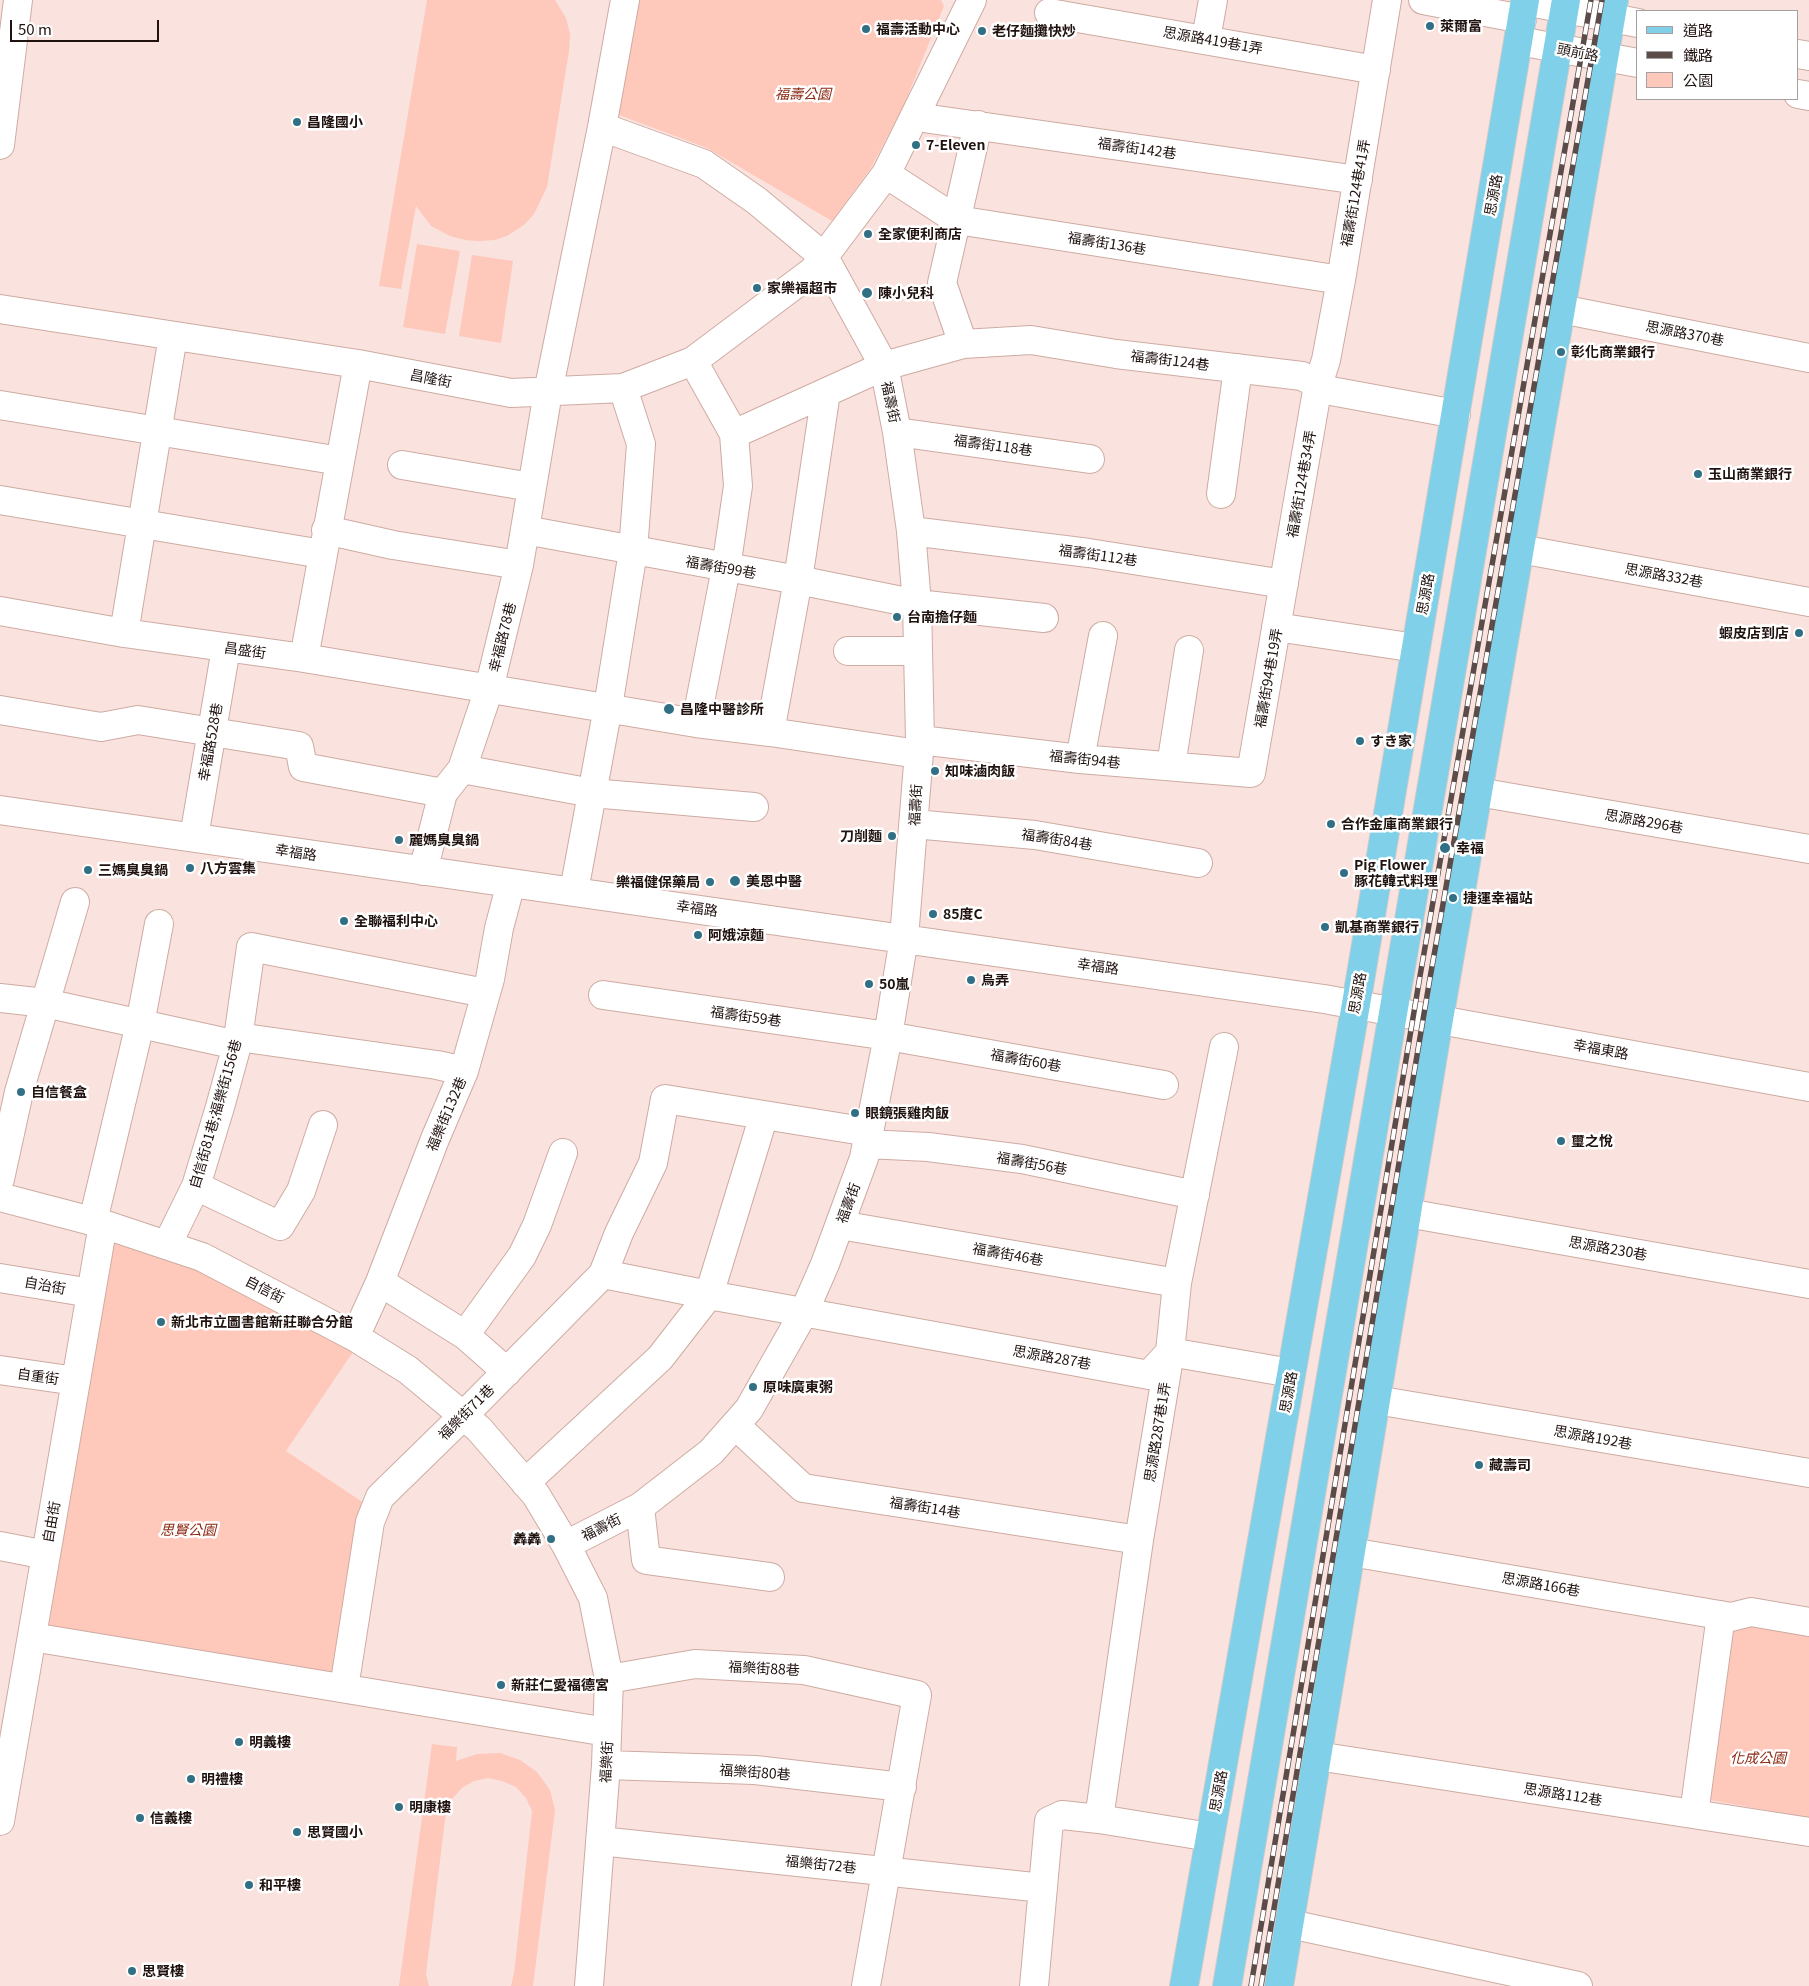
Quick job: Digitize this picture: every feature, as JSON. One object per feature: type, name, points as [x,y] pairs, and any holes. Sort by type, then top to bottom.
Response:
[{"type":"main road","points":[[1228,1986],[1565,4]]},
{"type":"main road","points":[[1279,1986],[1439,1019],[1613,9]]},
{"type":"main road","name":"思源路","points":[[1184,1986],[1356,1004],[1523,15]]},
{"type":"street","points":[[0,145],[18,0]]},
{"type":"street","name":"幸福路78巷","points":[[423,871],[443,793],[462,769],[489,689],[519,565],[548,392],[602,127],[624,0]]},
{"type":"street","points":[[602,127],[704,164],[757,201],[824,258],[886,174],[916,117],[972,0]]},
{"type":"street","points":[[1206,39],[1213,0]]},
{"type":"street","name":"福壽街124巷41弄","points":[[1318,384],[1326,360],[1387,0]]},
{"type":"street","points":[[1423,0],[1523,15],[1565,4],[1613,9],[1636,22]]},
{"type":"street","name":"思源路419巷1弄","points":[[1049,13],[1084,9],[1206,39],[1376,70]]},
{"type":"street","name":"頭前路","points":[[1523,15],[1558,48],[1636,63]]},
{"type":"street","name":"福壽街142巷","points":[[916,117],[1358,180]]},
{"type":"street","points":[[963,344],[942,283],[978,125]]},
{"type":"street","name":"福壽街136巷","points":[[886,174],[957,220],[1340,280]]},
{"type":"street","name":"昌隆街","points":[[0,309],[358,364],[511,394],[623,388],[693,361],[813,271],[824,258]]},
{"type":"street","name":"福壽街","points":[[566,1545],[640,1507],[711,1452],[749,1410],[804,1312],[840,1225],[864,1158],[888,1036],[904,938],[919,747],[917,604],[911,531],[897,432],[884,366],[824,258]]},
{"type":"street","name":"思源路370巷","points":[[1561,309],[1809,358]]},
{"type":"street","points":[[124,632],[173,336]]},
{"type":"street","name":"福壽街124巷","points":[[734,434],[884,366],[963,344],[1030,340],[1116,354],[1302,376],[1331,391],[1456,414]]},
{"type":"street","points":[[693,361],[734,434],[738,486],[726,568],[696,723]]},
{"type":"street","points":[[304,658],[358,364]]},
{"type":"street","points":[[1221,494],[1238,368]]},
{"type":"street","name":"福壽街124巷34弄","points":[[1284,584],[1318,384]]},
{"type":"street","points":[[574,891],[608,708],[633,551],[641,444],[623,388]]},
{"type":"street","points":[[770,732],[798,580],[826,392]]},
{"type":"street","points":[[0,405],[340,461]]},
{"type":"street","name":"福壽街118巷","points":[[897,432],[1090,459]]},
{"type":"street","points":[[402,465],[531,487]]},
{"type":"street","points":[[0,500],[142,524],[324,542],[393,545],[519,565]]},
{"type":"street","name":"福壽街99巷","points":[[525,530],[798,580],[917,604],[1044,618]]},
{"type":"street","name":"福壽街112巷","points":[[911,531],[1089,553],[1284,584]]},
{"type":"street","name":"思源路332巷","points":[[1520,549],[1809,602]]},
{"type":"street","name":"福壽街94巷19弄","points":[[1251,773],[1284,584]]},
{"type":"street","name":"昌盛街","points":[[0,611],[226,648],[304,658],[696,723]]},
{"type":"street","points":[[1276,627],[1416,648]]},
{"type":"street","points":[[1080,759],[1103,636]]},
{"type":"street","name":"幸福路528巷","points":[[194,837],[226,648]]},
{"type":"street","points":[[1171,766],[1189,650]]},
{"type":"street","points":[[848,651],[918,651]]},
{"type":"street","points":[[0,710],[101,727],[138,720],[299,746],[303,767],[443,793]]},
{"type":"street","name":"福壽街94巷","points":[[696,723],[919,747],[1251,773]]},
{"type":"street","points":[[462,769],[592,793],[754,807]]},
{"type":"street","name":"思源路296巷","points":[[1478,792],[1809,849]]},
{"type":"street","name":"幸福路","points":[[0,810],[510,884],[574,891],[904,938],[1394,1011]]},
{"type":"street","name":"福壽街84巷","points":[[914,824],[1035,835],[1198,863]]},
{"type":"street","name":"福樂街132巷","points":[[355,1337],[380,1282],[435,1139],[464,1071],[490,979],[499,928],[510,884]]},
{"type":"street","points":[[0,1180],[9,1090],[45,1003],[74,902]]},
{"type":"street","name":"自由街","points":[[0,1821],[8,1728],[32,1637],[91,1293],[98,1222],[159,924]]},
{"type":"street","name":"自信街81巷;福樂街156巷","points":[[166,1245],[196,1186],[238,1041],[251,947],[485,993]]},
{"type":"street","name":"福壽街59巷","points":[[603,995],[888,1036]]},
{"type":"street","points":[[0,998],[45,1003],[140,1024],[238,1041],[437,1065],[464,1071]]},
{"type":"street","name":"幸福東路","points":[[1394,1011],[1809,1087]]},
{"type":"street","name":"福壽街60巷","points":[[888,1036],[1164,1085]]},
{"type":"street","name":"思源路287巷1弄","points":[[1099,1819],[1139,1540],[1170,1352],[1177,1283],[1224,1047]]},
{"type":"street","name":"福樂街71巷","points":[[344,1688],[370,1522],[380,1497],[603,1274],[619,1233],[653,1163],[665,1099],[764,1115]]},
{"type":"street","points":[[526,1483],[660,1358],[709,1295],[764,1115]]},
{"type":"street","name":"福壽街56巷","points":[[764,1115],[868,1138],[1022,1159],[1195,1195]]},
{"type":"street","points":[[196,1186],[280,1226],[300,1191],[322,1125]]},
{"type":"street","points":[[465,1335],[522,1256],[537,1225],[563,1153]]},
{"type":"street","name":"自信街","points":[[0,1197],[98,1222],[202,1257],[355,1337],[408,1370],[479,1429],[536,1495],[566,1545]]},
{"type":"street","name":"思源路230巷","points":[[1407,1213],[1809,1284]]},
{"type":"street","name":"福壽街46巷","points":[[840,1225],[1177,1283]]},
{"type":"street","points":[[603,1274],[804,1312]]},
{"type":"street","name":"自治街","points":[[0,1278],[91,1293]]},
{"type":"street","points":[[380,1282],[465,1335],[507,1372]]},
{"type":"street","name":"思源路287巷","points":[[804,1312],[1149,1375],[1170,1352]]},
{"type":"street","points":[[1170,1352],[1291,1373]]},
{"type":"street","name":"自重街","points":[[0,1370],[76,1381]]},
{"type":"street","name":"思源路192巷","points":[[1376,1400],[1809,1474]]},
{"type":"street","name":"福壽街14巷","points":[[735,1424],[803,1488],[1139,1540]]},
{"type":"street","points":[[640,1507],[646,1560],[770,1577]]},
{"type":"street","name":"福樂街","points":[[566,1545],[593,1598],[609,1679],[606,1765],[589,1986]]},
{"type":"street","points":[[0,1546],[46,1554]]},
{"type":"street","name":"思源路166巷","points":[[1351,1552],[1726,1616],[1751,1612],[1809,1622]]},
{"type":"street","points":[[1694,1814],[1726,1616]]},
{"type":"street","points":[[32,1637],[607,1732]]},
{"type":"street","name":"福樂街88巷","points":[[609,1679],[695,1664],[804,1670],[918,1694],[902,1787]]},
{"type":"street","name":"思源路112巷","points":[[1317,1756],[1809,1832]]},
{"type":"street","name":"福樂街80巷","points":[[606,1765],[755,1770],[902,1787]]},
{"type":"street","points":[[866,1986],[902,1787]]},
{"type":"street","points":[[1034,1986],[1049,1821],[1062,1815],[1210,1837]]},
{"type":"street","name":"福樂街72巷","points":[[600,1841],[1043,1888]]},
{"type":"street","points":[[1290,1924],[1578,1986]]},
{"type":"green space","points":[[427,0],[555,0],[566,18],[570,34],[569,51],[547,187],[534,214],[524,225],[507,236],[495,240],[478,241],[450,236],[431,226],[416,206],[401,289],[379,286]]},
{"type":"green space","name":"福壽公園","points":[[634,0],[941,0],[944,6],[904,105],[871,168],[832,221],[707,148],[611,112]]},
{"type":"green space","points":[[417,244],[460,251],[445,334],[403,327]]},
{"type":"green space","points":[[472,255],[513,261],[501,343],[459,336]]},
{"type":"green space","name":"思賢公園","points":[[111,1239],[199,1269],[355,1349],[286,1451],[367,1505],[338,1681],[41,1633]]},
{"type":"green space","name":"化成公園","points":[[1732,1622],[1809,1634],[1809,1818],[1699,1798]]},
{"type":"green space","points":[[432,1744],[457,1747],[456,1761],[477,1754],[500,1753],[520,1760],[537,1772],[550,1790],[555,1810],[533,1986],[511,1986],[532,1811],[526,1798],[516,1787],[488,1778],[474,1781],[462,1788],[452,1799],[446,1812],[426,1974],[429,1986],[399,1986]]},
{"type":"railway","points":[[1251,1986],[1420,976],[1591,0]]},
{"type":"railway","points":[[1261,1986],[1430,978],[1602,0]]},
{"type":"place","name":"萊爾富","points":[[1430,26]]},
{"type":"place","name":"福壽活動中心","points":[[866,29]]},
{"type":"place","name":"老仔麵攤快炒","points":[[982,31]]},
{"type":"place","name":"昌隆國小","points":[[297,122]]},
{"type":"place","name":"7-Eleven","points":[[916,145]]},
{"type":"place","name":"全家便利商店","points":[[868,234]]},
{"type":"place","name":"家樂福超市","points":[[757,288]]},
{"type":"place","name":"陳小兒科","points":[[867,293]]},
{"type":"place","name":"彰化商業銀行","points":[[1561,352]]},
{"type":"place","name":"玉山商業銀行","points":[[1698,474]]},
{"type":"place","name":"台南擔仔麵","points":[[897,617]]},
{"type":"place","name":"蝦皮店到店","points":[[1799,633]]},
{"type":"place","name":"昌隆中醫診所","points":[[669,709]]},
{"type":"place","name":"すき家","points":[[1360,741]]},
{"type":"place","name":"知味滷肉飯","points":[[935,771]]},
{"type":"place","name":"合作金庫商業銀行","points":[[1331,824]]},
{"type":"place","name":"刀削麵","points":[[892,836]]},
{"type":"place","name":"麗媽臭臭鍋","points":[[399,840]]},
{"type":"place","name":"幸福","points":[[1445,848]]},
{"type":"place","name":"八方雲集","points":[[190,868]]},
{"type":"place","name":"三媽臭臭鍋","points":[[88,870]]},
{"type":"place","name":"Pig Flower 豚花韓式料理","points":[[1344,873]]},
{"type":"place","name":"美恩中醫","points":[[735,881]]},
{"type":"place","name":"樂福健保藥局","points":[[710,882]]},
{"type":"place","name":"捷運幸福站","points":[[1453,898]]},
{"type":"place","name":"85度C","points":[[933,914]]},
{"type":"place","name":"全聯福利中心","points":[[344,921]]},
{"type":"place","name":"凱基商業銀行","points":[[1325,927]]},
{"type":"place","name":"阿娥涼麵","points":[[698,935]]},
{"type":"place","name":"烏弄","points":[[971,980]]},
{"type":"place","name":"50嵐","points":[[869,984]]},
{"type":"place","name":"自信餐盒","points":[[21,1092]]},
{"type":"place","name":"眼鏡張雞肉飯","points":[[855,1113]]},
{"type":"place","name":"璽之悅","points":[[1561,1141]]},
{"type":"place","name":"新北市立圖書館新莊聯合分館","points":[[161,1322]]},
{"type":"place","name":"原味廣東粥","points":[[753,1387]]},
{"type":"place","name":"藏壽司","points":[[1479,1465]]},
{"type":"place","name":"羴羴","points":[[551,1539]]},
{"type":"place","name":"新莊仁愛福德宮","points":[[501,1685]]},
{"type":"place","name":"明義樓","points":[[239,1742]]},
{"type":"place","name":"明禮樓","points":[[191,1779]]},
{"type":"place","name":"明康樓","points":[[399,1807]]},
{"type":"place","name":"信義樓","points":[[140,1818]]},
{"type":"place","name":"思賢國小","points":[[297,1832]]},
{"type":"place","name":"和平樓","points":[[249,1885]]},
{"type":"place","name":"思賢樓","points":[[132,1971]]}]
